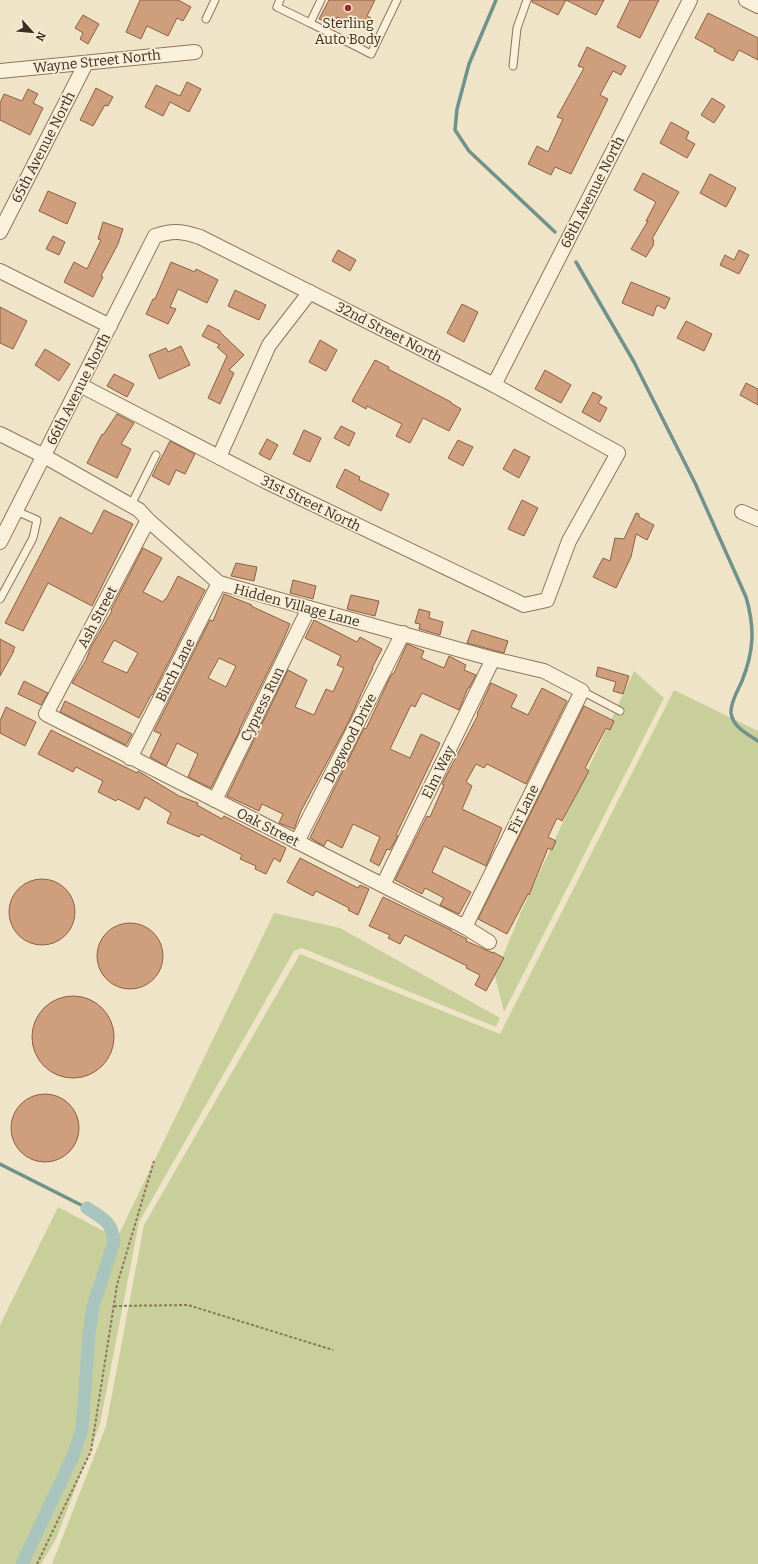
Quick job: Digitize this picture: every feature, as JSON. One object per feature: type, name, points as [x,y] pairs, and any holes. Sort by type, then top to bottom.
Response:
[{"type":"street","name":"68th Avenue North","points":[[494,385],[690,0]]},
{"type":"street","points":[[746,0],[758,6]]},
{"type":"street","name":"Wayne Street North","points":[[0,71],[195,52]]},
{"type":"street","name":"65th Avenue North","points":[[0,232],[86,63]]},
{"type":"street","name":"32nd Street North","points":[[155,236],[168,232],[184,232],[200,237],[494,385],[618,453],[568,541],[548,600]]},
{"type":"street","name":"66th Avenue North","points":[[0,542],[155,236]]},
{"type":"street","points":[[0,271],[110,326]]},
{"type":"street","points":[[219,457],[269,345],[310,292]]},
{"type":"street","name":"31st Street North","points":[[80,385],[274,486],[524,605],[548,600]]},
{"type":"street","name":"Hidden Village Lane","points":[[0,434],[44,456],[139,510],[148,520],[219,583],[493,659],[544,671],[582,691]]},
{"type":"street","points":[[742,512],[758,520]]},
{"type":"street","name":"Ash Street","points":[[46,714],[148,520]]},
{"type":"street","name":"Birch Lane","points":[[130,758],[219,583]]},
{"type":"street","name":"Cypress Run","points":[[215,800],[309,608]]},
{"type":"street","name":"Dogwood Drive","points":[[297,842],[403,633]]},
{"type":"street","name":"Elm Way","points":[[383,885],[493,659]]},
{"type":"street","name":"Fir Lane","points":[[465,927],[582,691]]},
{"type":"street","name":"Oak Street","points":[[46,714],[465,927],[489,942]]},
{"type":"lane","points":[[206,19],[215,0]]},
{"type":"lane","points":[[280,0],[277,7],[371,54],[397,0]]},
{"type":"lane","points":[[310,23],[321,0]]},
{"type":"lane","points":[[513,66],[518,28],[527,0]]},
{"type":"lane","points":[[131,505],[156,455]]},
{"type":"lane","points":[[0,599],[33,538],[37,520],[16,511]]},
{"type":"lane","points":[[582,691],[620,711]]},
{"type":"path","points":[[37,1564],[91,1451],[117,1285],[154,1161]]},
{"type":"path","points":[[114,1306],[188,1305],[333,1350]]},
{"type":"green space","points":[[634,671],[664,698],[504,1012],[495,976],[520,914]]},
{"type":"green space","points":[[674,690],[758,731],[758,1564],[52,1564],[106,1426],[144,1225],[300,954],[500,1034]]},
{"type":"green space","points":[[274,913],[340,928],[500,1018],[496,1027],[302,948],[294,951],[139,1222],[100,1424],[56,1539],[41,1564],[0,1564],[0,1325],[58,1207],[117,1238]]},
{"type":"building","points":[[140,0],[178,0],[191,7],[183,21],[177,18],[168,36],[147,26],[141,39],[126,32]]},
{"type":"building","name":"Sterling Auto Body","points":[[329,0],[375,0],[367,16],[371,18],[366,27],[361,26],[360,29],[337,17],[332,25],[319,19]]},
{"type":"building","points":[[532,0],[566,0],[558,15],[532,2]]},
{"type":"building","points":[[566,0],[604,0],[596,15]]},
{"type":"building","points":[[630,0],[659,0],[640,38],[617,27]]},
{"type":"building","points":[[708,13],[758,38],[758,60],[739,50],[733,61],[714,51],[715,49],[695,38]]},
{"type":"building","points":[[83,15],[99,24],[88,44],[80,39],[83,33],[75,28]]},
{"type":"building","points":[[587,47],[626,66],[621,75],[613,71],[600,95],[608,99],[571,174],[555,167],[551,175],[528,164],[537,146],[548,152],[563,119],[557,117],[584,68],[578,66]]},
{"type":"building","points":[[187,82],[201,89],[189,112],[170,102],[163,116],[145,107],[156,85],[180,96]]},
{"type":"building","points":[[96,88],[113,97],[108,106],[105,105],[93,126],[80,120]]},
{"type":"building","points":[[28,89],[38,94],[33,103],[43,108],[30,135],[0,120],[0,103],[4,94],[22,101]]},
{"type":"building","points":[[712,98],[725,106],[714,123],[701,115]]},
{"type":"building","points":[[671,122],[689,132],[686,139],[695,144],[687,158],[660,143]]},
{"type":"building","points":[[643,173],[679,192],[652,239],[654,240],[654,244],[646,257],[631,249],[648,221],[646,221],[656,202],[634,190]]},
{"type":"building","points":[[710,174],[736,188],[726,207],[700,193]]},
{"type":"building","points":[[48,191],[76,203],[67,224],[39,211]]},
{"type":"building","points":[[103,222],[123,229],[118,244],[101,276],[103,277],[93,297],[64,282],[74,262],[87,269],[101,240],[98,239]]},
{"type":"building","points":[[53,236],[65,242],[59,255],[46,249]]},
{"type":"building","points":[[338,250],[356,260],[350,271],[332,261]]},
{"type":"building","points":[[739,250],[749,255],[739,274],[720,265],[725,255],[734,260]]},
{"type":"building","points":[[171,262],[195,272],[196,269],[218,280],[207,303],[178,289],[170,307],[176,309],[168,324],[146,314],[153,299],[155,299]]},
{"type":"building","points":[[631,282],[670,298],[665,309],[657,305],[653,316],[622,303]]},
{"type":"building","points":[[235,290],[266,305],[259,320],[228,306]]},
{"type":"building","points":[[462,304],[478,312],[464,342],[447,333]]},
{"type":"building","points":[[0,307],[27,321],[13,349],[0,343]]},
{"type":"building","points":[[686,321],[712,334],[704,351],[677,338]]},
{"type":"building","points":[[208,325],[220,331],[244,355],[229,370],[234,373],[220,404],[208,398],[227,356],[217,347],[220,345],[202,336]]},
{"type":"building","points":[[320,340],[337,350],[326,371],[309,362]]},
{"type":"building","points":[[181,346],[190,365],[159,379],[149,355],[166,348],[168,352]]},
{"type":"building","points":[[45,349],[70,364],[59,381],[35,365]]},
{"type":"building","points":[[375,360],[389,367],[388,369],[451,402],[461,409],[449,431],[423,418],[410,443],[396,436],[402,424],[367,406],[366,409],[352,401]]},
{"type":"building","points":[[545,370],[571,385],[561,403],[535,389]]},
{"type":"building","points":[[114,374],[134,384],[127,397],[107,386]]},
{"type":"building","points":[[746,383],[758,389],[758,405],[740,395]]},
{"type":"building","points":[[593,392],[602,397],[598,403],[607,408],[600,422],[582,412]]},
{"type":"building","points":[[117,414],[134,423],[121,444],[131,449],[117,478],[87,463],[102,434],[103,435]]},
{"type":"building","points":[[341,426],[355,433],[349,446],[334,438]]},
{"type":"building","points":[[304,430],[321,438],[310,462],[293,454]]},
{"type":"building","points":[[267,439],[278,445],[270,460],[259,454]]},
{"type":"building","points":[[458,440],[473,447],[463,466],[448,458]]},
{"type":"building","points":[[170,441],[195,454],[185,474],[176,470],[169,485],[152,476]]},
{"type":"building","points":[[514,449],[530,457],[519,478],[503,469]]},
{"type":"building","points":[[345,469],[360,477],[359,480],[389,494],[381,511],[336,487]]},
{"type":"building","points":[[522,500],[538,508],[524,536],[508,529]]},
{"type":"building","points":[[104,510],[133,524],[92,606],[48,583],[23,631],[5,623],[60,517],[92,534]]},
{"type":"building","points":[[636,513],[639,514],[639,517],[654,525],[647,540],[636,534],[631,557],[616,588],[593,577],[603,558],[610,561],[615,538],[624,539]]},
{"type":"building","points":[[143,548],[162,558],[143,592],[163,602],[178,576],[205,590],[139,718],[72,683],[86,660],[91,647],[112,611],[111,610]],"holes":[[[114,640],[138,653],[127,673],[102,662]]]},
{"type":"building","points":[[236,563],[257,567],[254,581],[231,576]]},
{"type":"building","points":[[293,580],[316,586],[313,599],[290,593]]},
{"type":"building","points":[[224,594],[252,605],[251,606],[290,624],[211,788],[188,777],[198,754],[177,743],[166,766],[150,757],[161,734],[154,731],[210,620],[213,621]],"holes":[[[219,658],[236,666],[226,687],[208,678]]]},
{"type":"building","points":[[351,595],[379,601],[375,616],[347,609]]},
{"type":"building","points":[[419,609],[430,612],[429,618],[443,622],[440,635],[419,629],[420,624],[415,623]]},
{"type":"building","points":[[314,620],[357,642],[360,637],[382,649],[349,721],[301,811],[294,829],[279,823],[283,814],[262,804],[259,811],[227,796],[288,670],[307,680],[295,707],[314,715],[326,689],[333,692],[344,668],[337,665],[341,656],[305,638]]},
{"type":"building","points":[[472,630],[508,641],[504,653],[467,643]]},
{"type":"building","points":[[0,639],[15,647],[0,676]]},
{"type":"building","points":[[407,644],[424,651],[421,658],[444,668],[449,656],[466,665],[464,670],[476,675],[468,688],[459,710],[422,693],[415,707],[411,705],[390,749],[410,758],[421,734],[440,743],[396,835],[398,836],[390,850],[387,849],[379,866],[370,861],[380,837],[353,824],[342,848],[327,840],[324,846],[310,838],[364,728],[366,729],[390,677],[394,673]]},
{"type":"building","points":[[598,667],[629,676],[623,694],[613,691],[616,682],[596,676]]},
{"type":"building","points":[[24,681],[48,693],[41,705],[18,694]]},
{"type":"building","points":[[491,683],[517,695],[511,707],[528,715],[542,688],[567,701],[526,784],[487,764],[484,768],[476,764],[466,782],[472,786],[462,809],[502,828],[486,866],[444,846],[432,872],[471,892],[459,914],[440,905],[444,898],[425,888],[422,894],[395,880],[427,816],[430,817],[444,785],[442,784],[478,715],[477,714]]},
{"type":"building","points":[[65,701],[132,734],[126,745],[60,712]]},
{"type":"building","points":[[584,706],[614,721],[610,730],[606,728],[585,768],[589,771],[562,821],[557,818],[548,837],[556,841],[552,850],[548,848],[529,895],[528,894],[507,934],[478,919]]},
{"type":"building","points":[[6,707],[36,722],[25,746],[0,733],[0,721]]},
{"type":"building","points":[[51,730],[137,773],[138,771],[179,796],[198,803],[197,805],[222,819],[224,816],[286,848],[280,862],[274,858],[266,874],[255,869],[256,866],[240,859],[242,855],[201,834],[199,837],[167,823],[171,813],[145,797],[139,810],[118,799],[116,801],[98,792],[103,781],[76,767],[73,772],[38,754]]},
{"type":"building","points":[[300,858],[358,888],[360,885],[369,889],[358,915],[348,910],[349,908],[316,891],[313,896],[287,882]]},
{"type":"building","points":[[42,879],[55,882],[65,889],[72,899],[75,912],[72,925],[65,935],[55,942],[42,945],[29,942],[19,935],[12,925],[9,912],[12,899],[19,889],[29,882]]},
{"type":"building","points":[[383,897],[451,930],[467,939],[466,941],[504,958],[486,991],[475,985],[480,975],[466,968],[467,966],[405,935],[400,944],[388,938],[390,935],[369,926]]},
{"type":"building","points":[[130,923],[143,926],[153,933],[160,943],[163,956],[160,969],[153,979],[143,986],[130,989],[117,986],[107,979],[100,969],[97,956],[100,943],[107,933],[117,926]]},
{"type":"building","points":[[73,996],[89,999],[102,1008],[111,1021],[114,1037],[111,1053],[102,1066],[89,1075],[73,1078],[57,1075],[44,1066],[35,1053],[32,1037],[35,1021],[44,1008],[57,999]]},
{"type":"building","points":[[45,1094],[58,1097],[69,1104],[76,1115],[79,1128],[76,1141],[69,1152],[58,1159],[45,1162],[32,1159],[21,1152],[14,1141],[11,1128],[14,1115],[21,1104],[32,1097]]},
{"type":"waterway","points":[[496,0],[469,64],[457,109],[455,130],[469,151],[555,232]]},
{"type":"waterway","points":[[576,262],[634,362],[695,483],[746,597],[752,629],[751,649],[746,670],[733,701],[731,713],[732,718],[738,726],[745,733],[758,741]]},
{"type":"waterway","points":[[0,1164],[87,1208]]},
{"type":"waterway","points":[[22,1564],[73,1456],[82,1429],[89,1334],[93,1306],[114,1242],[111,1229],[106,1221],[87,1208]]},
{"type":"place","name":"Sterling Auto Body","points":[[348,8]]}]
